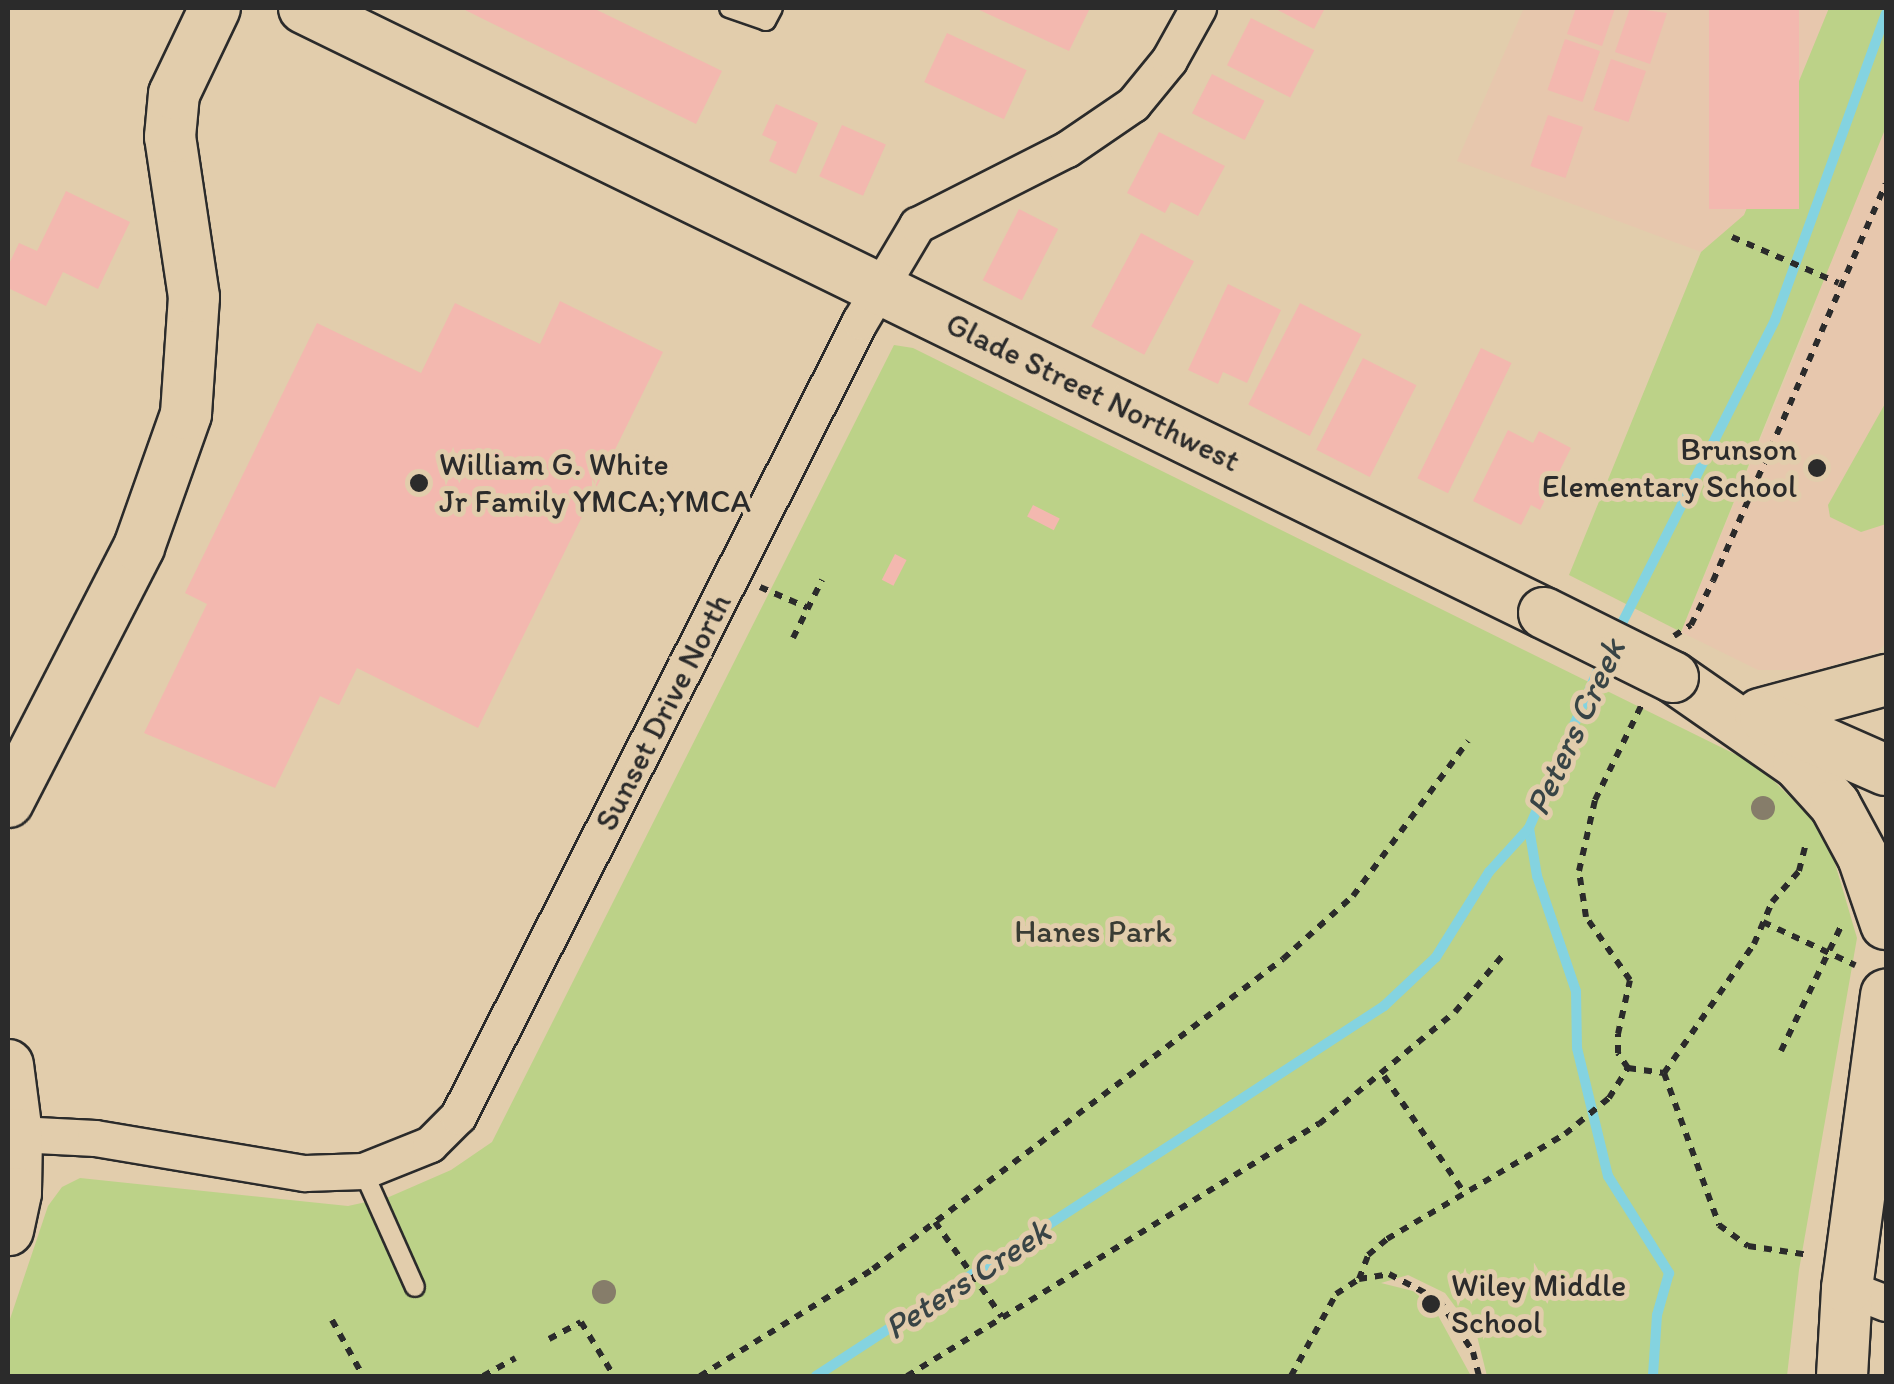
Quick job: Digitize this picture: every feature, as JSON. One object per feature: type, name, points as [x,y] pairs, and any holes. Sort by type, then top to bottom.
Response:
[{"type":"street","points":[[10,791],[139,548],[186,414],[194,297],[170,137],[174,94],[215,8]]},
{"type":"street","name":"Glade Street Northwest","points":[[304,8],[1663,673],[1886,770]]},
{"type":"street","name":"Sunset Drive North","points":[[16,1134],[96,1138],[305,1173],[363,1171],[430,1144],[458,1116],[878,286],[918,226],[1067,150],[1133,104],[1169,60],[1198,8]]},
{"type":"street","points":[[1663,673],[1798,764],[1836,806],[1864,856],[1867,918]]},
{"type":"street","points":[[1760,714],[1886,680]]},
{"type":"street","points":[[1842,1376],[1867,1295],[1871,980]]},
{"type":"street","points":[[8,1065],[16,1134],[16,1193],[8,1230]]},
{"type":"lane","points":[[729,8],[766,21],[773,8]]},
{"type":"lane","points":[[363,1171],[415,1287]]},
{"type":"path","points":[[1664,1073],[1628,1068],[1618,1053],[1618,1034],[1630,980],[1586,917],[1580,871],[1596,800],[1663,673],[1677,630],[1692,625],[1713,581],[1886,184]]},
{"type":"path","points":[[1732,236],[1840,283]]},
{"type":"path","points":[[794,638],[822,580]]},
{"type":"path","points":[[759,586],[808,608]]},
{"type":"path","points":[[700,1376],[873,1269],[1284,959],[1353,896],[1468,741]]},
{"type":"path","points":[[1664,1073],[1804,862],[1805,832]]},
{"type":"path","points":[[1782,1051],[1828,953],[1867,918]]},
{"type":"path","points":[[1764,922],[1828,953],[1871,980]]},
{"type":"path","points":[[908,1376],[1319,1124],[1384,1076],[1503,955]]},
{"type":"path","points":[[1359,1278],[1368,1255],[1387,1239],[1565,1134],[1609,1098],[1628,1068]]},
{"type":"path","points":[[1664,1073],[1718,1225],[1748,1246],[1810,1255]]},
{"type":"path","points":[[1384,1076],[1465,1194]]},
{"type":"path","points":[[935,1222],[1002,1317]]},
{"type":"path","points":[[1290,1376],[1336,1294],[1359,1278],[1389,1274],[1430,1293],[1457,1322],[1479,1376]]},
{"type":"path","points":[[332,1320],[364,1376]]},
{"type":"path","points":[[549,1340],[581,1322],[614,1376]]},
{"type":"path","points":[[483,1376],[515,1358]]},
{"type":"shaded area","name":"Brunson Elementary School","points":[[1524,8],[1886,8],[1886,643],[1877,652],[1818,670],[1758,670],[1681,632],[1816,305],[1701,252],[1457,161]]},
{"type":"green space","points":[[1829,8],[1886,8],[1886,127],[1681,632],[1569,575],[1701,252],[1744,215]]},
{"type":"green space","name":"Hanes Park","points":[[894,345],[913,348],[1759,766],[1808,815],[1830,846],[1857,938],[1799,1270],[1787,1376],[1487,1376],[1477,1336],[1445,1293],[1408,1275],[1381,1283],[1413,1291],[1434,1308],[1471,1376],[8,1376],[8,1325],[48,1206],[62,1187],[80,1178],[348,1206],[389,1197],[451,1170],[492,1142]]},
{"type":"green space","points":[[1886,402],[1886,524],[1861,532],[1830,517],[1828,505]]},
{"type":"building","points":[[461,8],[593,8],[722,71],[696,124]]},
{"type":"building","points":[[975,8],[1090,8],[1069,51]]},
{"type":"building","points":[[1274,8],[1325,8],[1314,29]]},
{"type":"building","points":[[1576,8],[1615,8],[1602,46],[1567,34]]},
{"type":"building","points":[[1630,8],[1667,13],[1650,64],[1615,52]]},
{"type":"building","points":[[1709,8],[1799,8],[1799,209],[1709,209]]},
{"type":"building","points":[[1251,18],[1314,50],[1290,97],[1227,65]]},
{"type":"building","points":[[947,33],[1027,70],[1004,119],[924,82]]},
{"type":"building","points":[[1565,39],[1600,51],[1582,102],[1547,90]]},
{"type":"building","points":[[1611,59],[1646,71],[1628,122],[1593,110]]},
{"type":"building","points":[[1212,74],[1265,101],[1245,140],[1192,113]]},
{"type":"building","points":[[776,104],[818,123],[796,174],[769,161],[777,142],[762,135]]},
{"type":"building","points":[[1548,115],[1583,127],[1565,178],[1530,166]]},
{"type":"building","points":[[842,125],[886,145],[863,196],[819,176]]},
{"type":"building","points":[[1159,132],[1225,166],[1198,216],[1171,202],[1165,213],[1127,193]]},
{"type":"building","points":[[66,191],[130,222],[98,289],[63,272],[46,306],[8,288],[8,266],[19,243],[37,251]]},
{"type":"building","points":[[1019,209],[1058,229],[1022,300],[983,280]]},
{"type":"building","points":[[1141,233],[1194,261],[1144,355],[1091,327]]},
{"type":"building","points":[[1228,284],[1281,310],[1247,383],[1223,372],[1218,384],[1188,370]]},
{"type":"building","name":"William G. White Jr Family YMCA;YMCA","points":[[560,301],[663,352],[478,728],[357,668],[339,705],[320,696],[275,788],[144,733],[207,604],[185,593],[317,323],[421,373],[455,303],[540,344]]},
{"type":"building","points":[[1300,303],[1361,334],[1310,436],[1248,405]]},
{"type":"building","points":[[1481,348],[1512,363],[1448,493],[1417,478]]},
{"type":"building","points":[[1363,358],[1416,385],[1370,477],[1316,450]]},
{"type":"building","points":[[1508,430],[1533,443],[1539,431],[1571,448],[1540,510],[1531,505],[1521,525],[1473,501]]},
{"type":"building","points":[[1033,505],[1060,519],[1054,530],[1027,517]]},
{"type":"building","points":[[895,554],[907,560],[893,586],[882,580]]},
{"type":"waterway","name":"Peters Creek","points":[[1616,635],[1775,320],[1886,14]]},
{"type":"waterway","name":"Peters Creek","points":[[816,1376],[1384,1006],[1436,957],[1489,872],[1529,828],[1603,659]]},
{"type":"waterway","points":[[1529,828],[1537,876],[1576,991],[1577,1048],[1608,1176],[1669,1273],[1657,1315],[1653,1376]]},
{"type":"place","name":"Brunson Elementary School","points":[[1817,468]]},
{"type":"place","name":"William G. White Jr Family YMCA;YMCA","points":[[419,483]]},
{"type":"place","name":"Wiley Middle School","points":[[1431,1304]]}]
